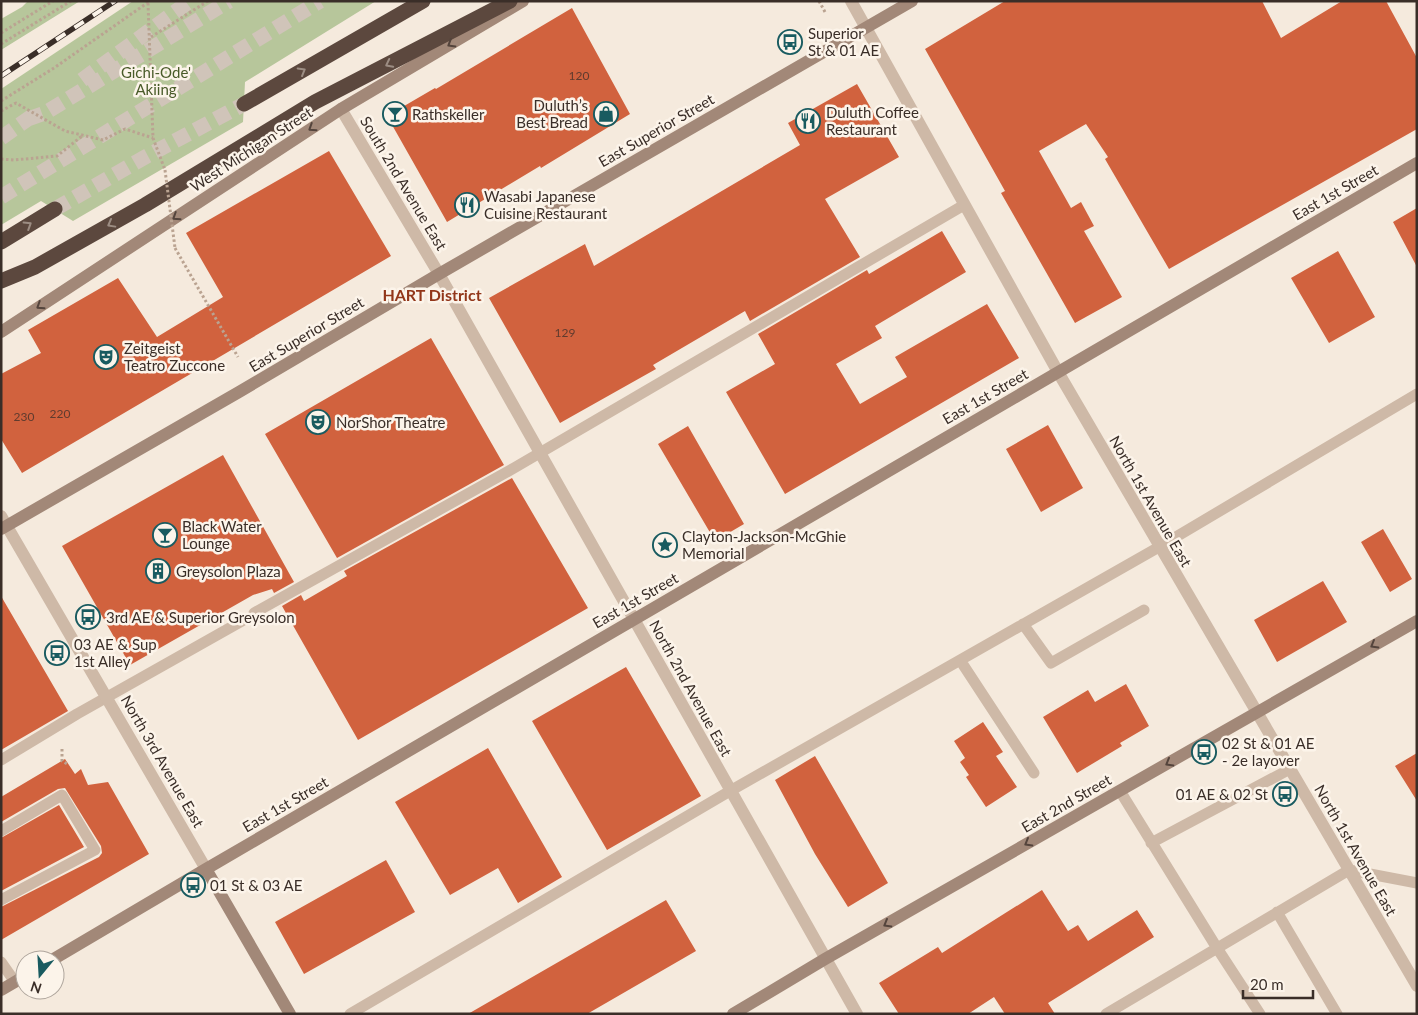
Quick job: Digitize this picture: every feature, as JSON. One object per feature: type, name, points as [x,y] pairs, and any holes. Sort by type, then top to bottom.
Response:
[{"type":"highway","points":[[244,104],[423,1]]},
{"type":"highway","points":[[1,281],[35,266],[145,205],[315,102],[510,1]]},
{"type":"highway","points":[[1,242],[55,209]]},
{"type":"street","name":"West Michigan Street","points":[[1,332],[341,109],[523,1]]},
{"type":"street","name":"North 1st Avenue East","points":[[852,1],[1058,372],[1417,986]]},
{"type":"street","name":"East Superior Street","points":[[3,523],[239,392],[439,274],[912,1]]},
{"type":"street","name":"South 2nd Avenue East","points":[[341,109],[439,274]]},
{"type":"street","name":"East 1st Street","points":[[65,952],[1417,163]]},
{"type":"street","name":"North 2nd Avenue East","points":[[439,274],[856,1014]]},
{"type":"street","name":"North 3rd Avenue East","points":[[3,523],[107,697],[290,1014]]},
{"type":"street","name":"East 2nd Street","points":[[733,1014],[825,959],[1417,621]]},
{"type":"street","points":[[1,990],[15,982]]},
{"type":"lane","points":[[254,613],[540,452],[964,205]]},
{"type":"lane","points":[[350,1014],[730,791],[1159,546],[1417,394]]},
{"type":"lane","points":[[1023,624],[1051,663],[1144,610]]},
{"type":"lane","points":[[1,760],[107,697],[242,621]]},
{"type":"lane","points":[[960,660],[1034,773]]},
{"type":"lane","points":[[1152,843],[1290,769]]},
{"type":"lane","points":[[1120,791],[1260,1014]]},
{"type":"lane","points":[[1,831],[62,795],[95,850],[1,900]]},
{"type":"lane","points":[[1106,1014],[1349,870],[1417,883]]},
{"type":"lane","points":[[1277,912],[1337,1014]]},
{"type":"lane","points":[[1,962],[15,975]]},
{"type":"path","points":[[1,33],[53,1]]},
{"type":"path","points":[[1,44],[72,1]]},
{"type":"path","points":[[151,37],[208,1]]},
{"type":"path","points":[[819,1],[825,12]]},
{"type":"path","points":[[149,2],[153,138],[165,170],[175,248],[238,356]]},
{"type":"path","points":[[1,101],[54,68],[149,2]]},
{"type":"path","points":[[1,111],[16,103],[65,131],[103,140],[125,129],[153,138]]},
{"type":"path","points":[[1,159],[14,160],[57,156],[83,136]]},
{"type":"path","points":[[62,749],[62,760],[69,765]]},
{"type":"green space","points":[[25,1],[80,1],[1,50],[1,17]]},
{"type":"green space","name":"Gichi-Ode' Akiing","points":[[133,1],[376,1],[245,82],[243,122],[73,221],[41,201],[1,225],[1,89]]},
{"type":"pier","points":[[1,1],[28,1],[22,7],[1,19]]},
{"type":"building","points":[[1005,1],[1262,1],[1281,38],[1342,1],[1386,1],[1417,58],[1417,129],[1169,269],[1105,159],[1108,157],[1086,124],[1039,151],[1071,208],[1081,202],[1094,226],[1084,231],[1122,297],[1075,323],[1001,193],[1005,191],[925,49]]},
{"type":"building","points":[[572,8],[630,114],[447,222],[387,116]]},
{"type":"building","points":[[857,84],[899,157],[825,199],[860,257],[750,321],[745,311],[653,365],[656,369],[560,423],[489,298],[585,244],[594,266],[800,145],[788,123]]},
{"type":"building","points":[[329,151],[391,256],[22,473],[1,439],[1,374],[41,353],[28,330],[118,278],[157,337],[223,297],[186,233]]},
{"type":"building","points":[[1417,208],[1417,267],[1393,222]]},
{"type":"building","points":[[942,231],[966,272],[875,326],[882,338],[836,364],[860,404],[907,377],[895,357],[987,304],[1019,358],[785,494],[726,392],[775,364],[758,334],[867,270],[869,274]]},
{"type":"building","points":[[1338,251],[1375,317],[1329,343],[1291,278]]},
{"type":"building","points":[[431,338],[504,465],[337,558],[265,434]]},
{"type":"building","points":[[1048,425],[1083,488],[1041,512],[1006,449]]},
{"type":"building","points":[[688,426],[744,524],[715,541],[658,444]]},
{"type":"building","name":"Greysolon Plaza","points":[[223,455],[294,582],[274,593],[272,589],[253,595],[130,665],[62,546]]},
{"type":"building","points":[[512,478],[588,608],[358,740],[282,606],[301,595],[304,601],[347,576],[344,571]]},
{"type":"building","points":[[1383,529],[1412,579],[1390,592],[1361,542]]},
{"type":"building","points":[[1323,581],[1347,622],[1277,662],[1254,620]]},
{"type":"building","points":[[1,596],[68,711],[1,750]]},
{"type":"building","points":[[626,667],[701,796],[607,850],[532,721]]},
{"type":"building","points":[[1126,684],[1149,726],[1120,743],[1122,746],[1077,773],[1043,717],[1088,690],[1095,702]]},
{"type":"building","points":[[983,722],[1003,752],[996,756],[1017,787],[986,807],[966,777],[969,775],[960,762],[965,758],[954,741]]},
{"type":"building","points":[[488,748],[562,877],[518,903],[498,868],[450,895],[395,802]]},
{"type":"building","points":[[1417,753],[1417,801],[1395,766]]},
{"type":"building","points":[[815,756],[888,883],[848,907],[815,854],[775,780]]},
{"type":"building","points":[[65,759],[75,774],[81,769],[88,785],[108,782],[149,854],[1,940],[1,907],[99,857],[102,853],[101,846],[65,788],[58,789],[1,822],[1,797]]},
{"type":"building","points":[[59,805],[84,847],[1,891],[1,838]]},
{"type":"building","points":[[386,860],[415,912],[304,974],[275,922]]},
{"type":"building","points":[[1042,890],[1068,931],[1078,925],[1088,941],[1137,910],[1154,937],[1048,1003],[1055,1014],[1005,1014],[994,997],[968,1014],[899,1014],[879,983],[938,947],[942,953]]},
{"type":"building","points":[[666,900],[696,951],[587,1014],[468,1014]]},
{"type":"tunnel","points":[[82,80],[190,1]]},
{"type":"tunnel","points":[[28,119],[45,113],[229,1]]},
{"type":"tunnel","points":[[1,197],[320,1]]},
{"type":"tunnel","points":[[55,209],[147,156],[244,104]]},
{"type":"tunnel","points":[[1,138],[35,114]]},
{"type":"railway","points":[[1,76],[115,1]]},
{"type":"place","name":"Superior St & 01 AE","points":[[790,42]]},
{"type":"place","name":"Rathskeller","points":[[395,114]]},
{"type":"place","name":"Duluth’s Best Bread","points":[[606,114]]},
{"type":"place","name":"Duluth Coffee Restaurant","points":[[808,121]]},
{"type":"place","name":"Wasabi Japanese Cuisine Restaurant","points":[[467,205]]},
{"type":"place","name":"Zeitgeist Teatro Zuccone","points":[[106,357]]},
{"type":"place","name":"NorShor Theatre","points":[[318,422]]},
{"type":"place","name":"Black Water Lounge","points":[[165,535]]},
{"type":"place","name":"Clayton-Jackson-McGhie Memorial","points":[[665,545]]},
{"type":"place","name":"Greysolon Plaza","points":[[158,571]]},
{"type":"place","name":"3rd AE & Superior Greysolon","points":[[88,617]]},
{"type":"place","name":"03 AE & Sup 1st Alley","points":[[57,653]]},
{"type":"place","name":"02 St & 01 AE - 2e layover","points":[[1204,752]]},
{"type":"place","name":"01 AE & 02 St","points":[[1285,794]]},
{"type":"place","name":"01 St & 03 AE","points":[[193,885]]},
{"type":"district","name":"HART District","points":[[432,294]]}]
